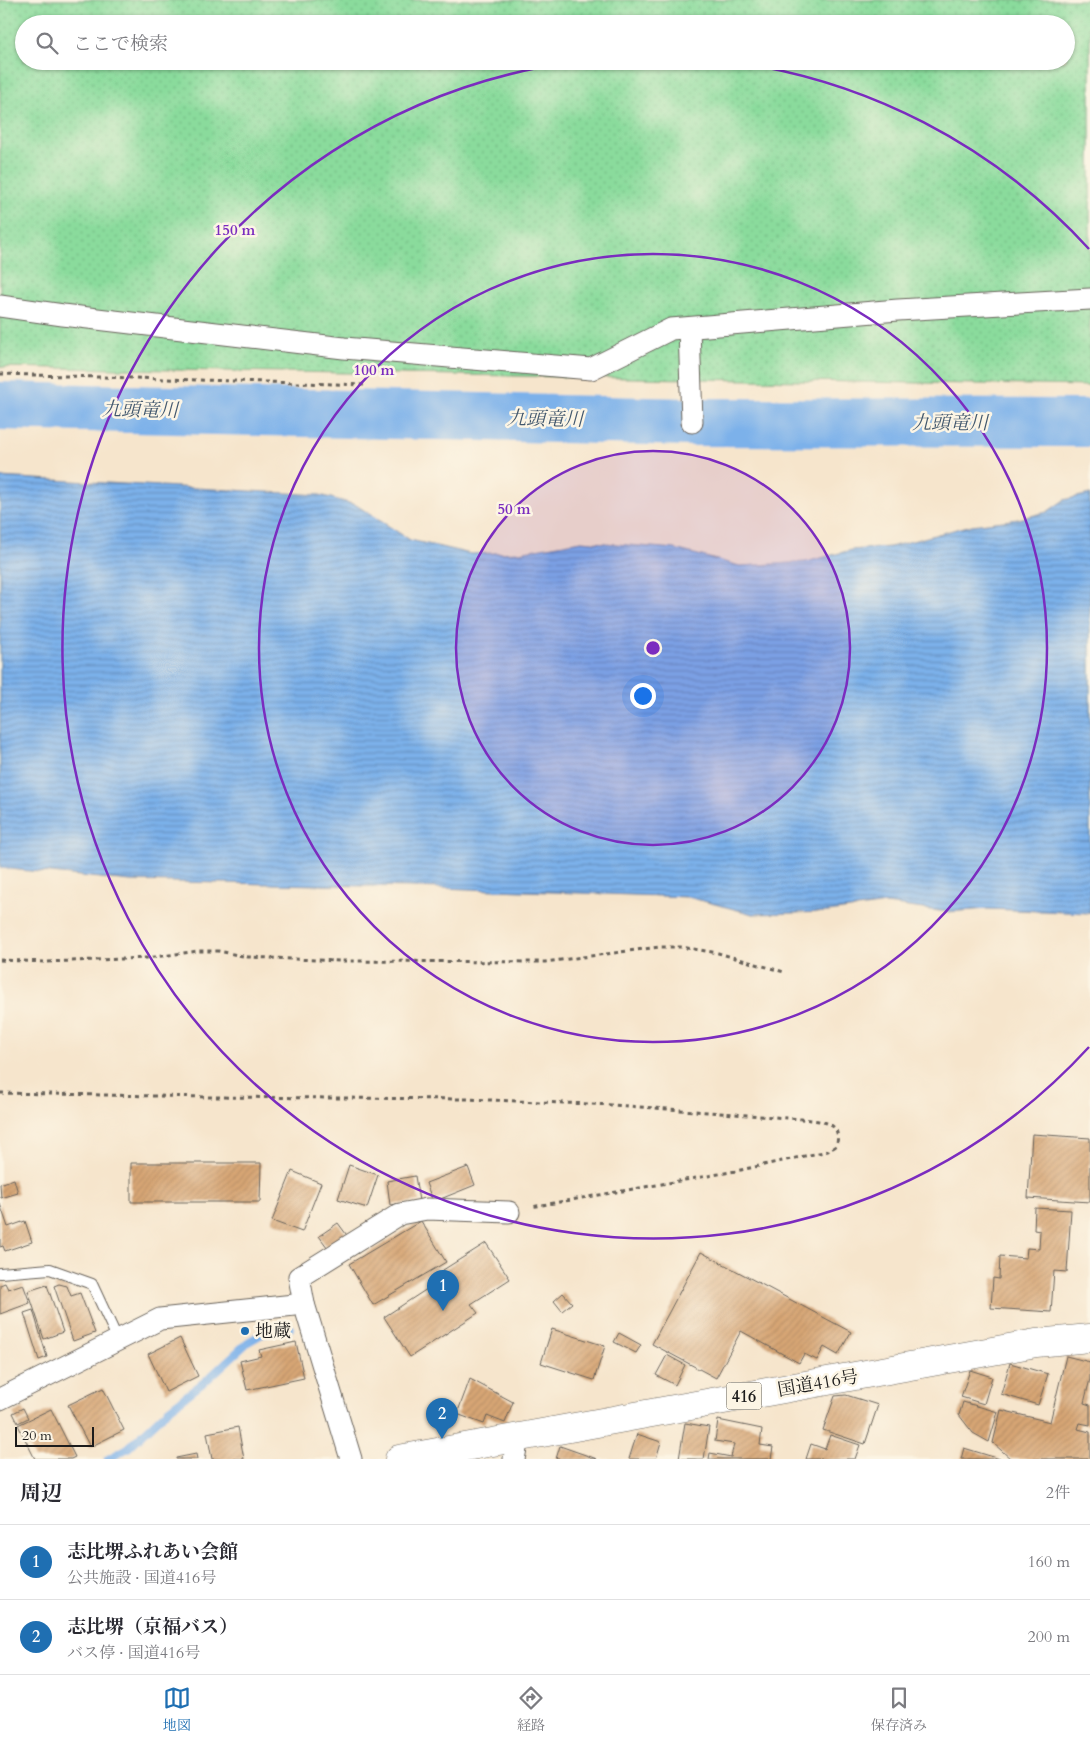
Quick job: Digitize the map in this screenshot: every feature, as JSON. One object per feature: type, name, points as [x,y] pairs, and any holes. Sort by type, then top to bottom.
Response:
[{"type":"highway","name":"国道416号","points":[[399,1459],[516,1448],[1036,1343],[1090,1338]]},
{"type":"street","points":[[0,306],[344,348],[591,369],[671,329],[898,310],[1090,299]]},
{"type":"street","points":[[689,328],[692,422]]},
{"type":"street","points":[[351,1459],[304,1304],[299,1277],[400,1214],[427,1209],[509,1212]]},
{"type":"street","points":[[0,1399],[160,1319],[304,1304]]},
{"type":"lane","points":[[0,1273],[50,1269],[92,1284],[118,1340]]},
{"type":"path","points":[[0,374],[366,385]]},
{"type":"path","points":[[0,960],[46,962],[147,958],[198,951],[218,951],[248,957],[339,961],[545,962],[659,947],[674,947],[718,953],[784,972]]},
{"type":"path","points":[[0,1093],[466,1099],[614,1105],[802,1119],[824,1122],[833,1126],[838,1132],[839,1139],[836,1146],[828,1151],[736,1171],[551,1202],[509,1212]]},
{"type":"green space","points":[[0,0],[1090,0],[1090,386],[0,367]]},
{"type":"water","points":[[0,477],[320,495],[356,505],[410,540],[471,554],[519,552],[581,541],[675,549],[740,566],[806,562],[851,550],[890,547],[972,525],[1019,519],[1047,512],[1064,500],[1090,494],[1090,913],[988,909],[947,912],[886,904],[828,912],[753,914],[688,897],[414,887],[131,881],[0,868]]},
{"type":"building","points":[[1032,1134],[1090,1138],[1090,1202],[1028,1198]]},
{"type":"building","points":[[131,1163],[261,1163],[260,1202],[131,1202]]},
{"type":"building","points":[[349,1165],[378,1175],[367,1208],[338,1199]]},
{"type":"building","points":[[468,1167],[475,1185],[433,1202],[426,1183]]},
{"type":"building","points":[[292,1171],[321,1183],[302,1232],[272,1221]]},
{"type":"building","points":[[415,1176],[419,1201],[390,1205],[387,1181]]},
{"type":"building","points":[[14,1179],[18,1193],[1,1198],[0,1184]]},
{"type":"building","points":[[0,1204],[8,1227],[25,1221],[32,1242],[5,1251],[3,1246],[0,1247]]},
{"type":"building","points":[[1035,1208],[1071,1210],[1067,1272],[1054,1271],[1051,1312],[991,1308],[993,1278],[999,1279],[1000,1256],[1026,1258],[1027,1248],[1039,1249],[1040,1231],[1034,1230]]},
{"type":"building","points":[[421,1221],[446,1262],[373,1305],[349,1264]]},
{"type":"building","points":[[338,1223],[349,1238],[330,1251],[319,1236]]},
{"type":"building","points":[[486,1243],[510,1279],[471,1304],[478,1313],[410,1357],[384,1317],[447,1276],[443,1270]]},
{"type":"building","points":[[701,1252],[851,1332],[838,1355],[824,1347],[817,1360],[804,1354],[799,1363],[741,1331],[716,1378],[652,1344]]},
{"type":"building","points":[[5,1283],[8,1289],[23,1284],[30,1303],[0,1314],[0,1285]]},
{"type":"building","points":[[59,1284],[67,1286],[71,1296],[80,1293],[95,1333],[73,1341],[54,1286]]},
{"type":"building","points":[[47,1285],[63,1332],[44,1339],[28,1291]]},
{"type":"building","points":[[563,1293],[572,1303],[562,1311],[554,1301]]},
{"type":"building","points":[[33,1310],[47,1357],[39,1360],[24,1313]]},
{"type":"building","points":[[552,1329],[605,1346],[594,1380],[541,1363]]},
{"type":"building","points":[[619,1333],[641,1345],[636,1353],[614,1342]]},
{"type":"building","points":[[180,1338],[198,1376],[166,1392],[148,1354]]},
{"type":"building","points":[[296,1342],[304,1378],[247,1390],[240,1361],[261,1356],[259,1350]]},
{"type":"building","points":[[667,1355],[685,1365],[675,1385],[656,1375]]},
{"type":"building","points":[[1066,1356],[1090,1362],[1090,1379],[1084,1403],[1090,1405],[1090,1425],[1080,1423],[1078,1429],[1090,1432],[1090,1459],[1011,1459],[993,1443],[1001,1410],[1050,1422]]},
{"type":"building","points":[[1010,1363],[1048,1374],[1038,1405],[1001,1394]]},
{"type":"building","points":[[970,1370],[992,1377],[984,1404],[961,1397]]},
{"type":"building","points":[[470,1379],[513,1402],[505,1423],[487,1416],[484,1424],[457,1414]]},
{"type":"building","points":[[103,1388],[124,1430],[90,1447],[68,1405]]},
{"type":"building","points":[[846,1395],[878,1405],[865,1444],[823,1430],[835,1396]]},
{"type":"building","points":[[963,1402],[998,1412],[989,1442],[973,1433],[959,1415]]},
{"type":"building","points":[[23,1408],[28,1418],[18,1423],[13,1413]]},
{"type":"building","points":[[51,1409],[75,1457],[71,1459],[35,1459],[18,1425]]},
{"type":"building","points":[[718,1420],[762,1429],[760,1445],[773,1447],[771,1459],[709,1459],[710,1453],[731,1457],[734,1444],[715,1441]]},
{"type":"building","points":[[685,1423],[709,1427],[704,1459],[679,1459]]},
{"type":"building","points":[[238,1427],[244,1459],[212,1459],[207,1433]]},
{"type":"building","points":[[637,1434],[661,1442],[656,1459],[629,1459]]},
{"type":"building","points":[[830,1435],[860,1445],[855,1459],[806,1459],[811,1444],[825,1449]]},
{"type":"building","points":[[560,1446],[597,1459],[556,1459]]},
{"type":"building","points":[[964,1448],[1000,1459],[961,1459]]},
{"type":"building","points":[[196,1454],[197,1459],[176,1459],[176,1458]]},
{"type":"waterway","name":"九頭竜川","points":[[0,406],[692,422],[1090,423]]},
{"type":"waterway","points":[[108,1459],[128,1448],[168,1410],[208,1379],[248,1342],[262,1334],[290,1328]]},
{"type":"place","name":"志比堺ふれあい会館","points":[[443,1311]]},
{"type":"place","name":"地蔵","points":[[245,1331]]},
{"type":"place","name":"志比堺（京福バス）","points":[[442,1439]]}]
